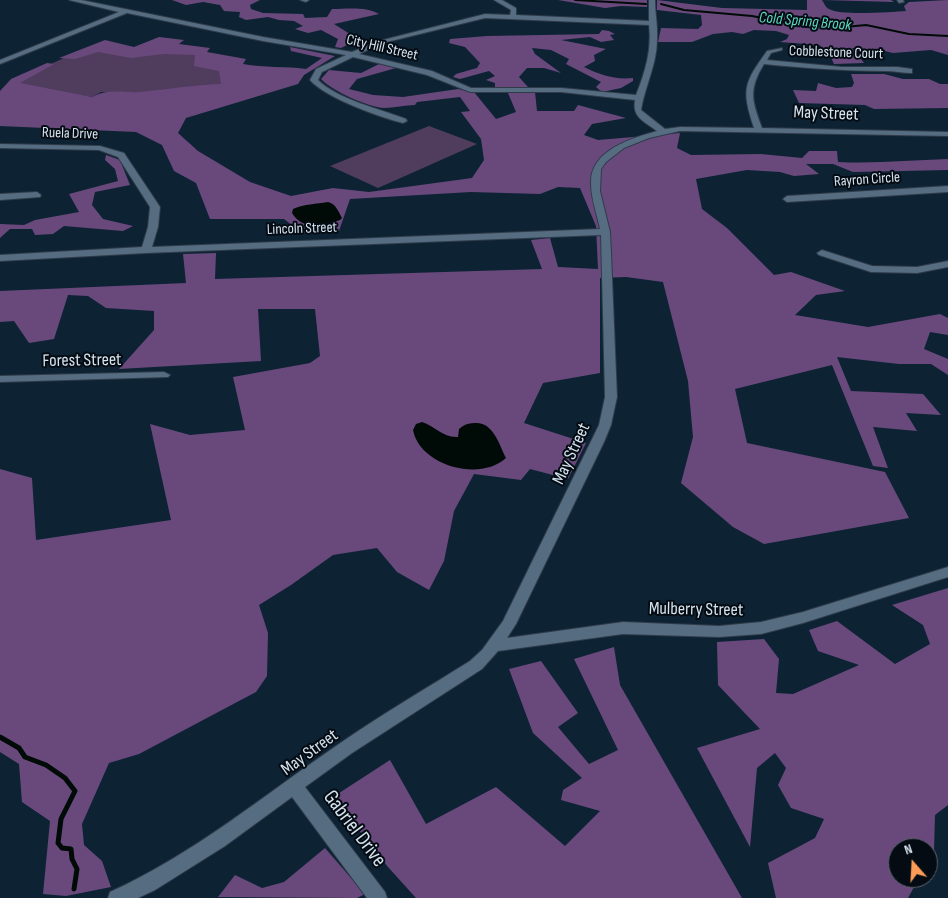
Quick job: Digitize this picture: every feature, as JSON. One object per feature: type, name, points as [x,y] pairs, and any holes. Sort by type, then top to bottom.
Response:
[{"type":"street","name":"City Hill Street","points":[[72,0],[350,54],[429,73],[470,90],[561,90],[639,98]]},
{"type":"street","points":[[497,0],[514,9],[513,16]]},
{"type":"street","points":[[652,0],[654,40],[650,63],[637,110],[639,114],[664,132]]},
{"type":"street","points":[[0,62],[126,11]]},
{"type":"street","points":[[403,121],[329,91],[314,80],[319,71],[350,54],[381,42],[485,16],[652,23]]},
{"type":"street","points":[[759,130],[747,92],[769,52],[780,49]]},
{"type":"street","name":"Cobblestone Court","points":[[762,62],[842,69],[897,69],[909,71]]},
{"type":"street","name":"May Street","points":[[117,898],[148,884],[180,865],[368,733],[476,665],[496,645],[532,580],[598,442],[607,418],[611,397],[604,232],[594,176],[601,161],[615,149],[664,132],[680,129],[948,134]]},
{"type":"street","name":"Ruela Drive","points":[[0,146],[100,148],[121,155],[156,207],[153,228],[146,250]]},
{"type":"street","name":"Rayron Circle","points":[[787,199],[948,188]]},
{"type":"street","points":[[0,197],[37,195]]},
{"type":"street","name":"Lincoln Street","points":[[0,258],[146,250],[604,232]]},
{"type":"street","points":[[822,253],[871,269],[917,270],[948,264]]},
{"type":"street","name":"Forest Street","points":[[0,379],[164,375]]},
{"type":"street","name":"Mulberry Street","points":[[496,645],[589,631],[624,628],[734,631],[760,628],[836,608],[948,572]]},
{"type":"street","name":"Gabriel Drive","points":[[294,786],[378,898]]},
{"type":"shaded area","points":[[172,0],[260,0],[250,5],[251,9],[263,13],[303,14],[305,18],[327,17],[332,9],[350,8],[374,11],[379,14],[334,24],[350,34],[351,43],[341,48],[335,47],[338,39],[321,30],[308,33],[295,29],[303,26],[294,21],[268,17],[246,20],[239,17],[240,12],[224,11],[220,5],[203,2],[186,5]]},
{"type":"shaded area","points":[[558,0],[647,0],[647,7],[621,6],[605,8]]},
{"type":"shaded area","points":[[657,0],[722,8],[807,10],[807,0],[822,0],[826,7],[835,11],[866,13],[906,11],[904,6],[909,2],[948,0],[948,55],[931,50],[893,53],[881,50],[852,48],[864,63],[834,64],[828,51],[819,45],[780,42],[787,39],[789,35],[776,31],[754,30],[743,34],[732,32],[713,34],[692,42],[658,42],[661,28],[698,29],[702,25],[701,15],[657,10]]},
{"type":"shaded area","points":[[822,0],[891,0],[894,2]]},
{"type":"shaded area","points":[[602,30],[615,34],[610,35],[614,40],[601,42],[590,37],[561,40],[606,49],[594,55],[595,61],[584,67],[608,76],[633,78],[633,81],[621,88],[602,92],[596,87],[601,82],[566,64],[569,59],[551,50],[532,48],[535,54],[561,73],[544,68],[527,68],[519,77],[528,87],[495,88],[495,83],[486,80],[495,76],[489,71],[460,79],[453,77],[456,74],[477,68],[480,63],[465,47],[449,43],[450,39],[487,36],[599,34]]},
{"type":"shaded area","points":[[159,37],[184,40],[179,44],[210,48],[207,52],[246,59],[243,64],[267,67],[306,69],[322,58],[291,51],[290,47],[335,56],[304,75],[298,84],[186,118],[178,133],[198,151],[250,182],[291,196],[333,188],[369,192],[472,178],[484,160],[481,139],[461,112],[470,111],[460,97],[384,108],[351,98],[326,84],[321,79],[329,70],[361,73],[379,64],[396,68],[357,79],[349,89],[373,95],[403,97],[458,89],[474,92],[496,119],[516,112],[508,93],[535,92],[537,111],[574,111],[578,105],[626,118],[592,124],[584,135],[598,140],[680,133],[677,148],[691,155],[761,154],[802,158],[809,151],[837,151],[838,162],[948,159],[948,170],[853,172],[833,164],[806,164],[819,174],[794,176],[780,172],[747,170],[696,179],[702,209],[727,228],[774,275],[791,272],[845,291],[816,295],[795,315],[868,327],[940,314],[948,318],[948,335],[930,332],[924,349],[948,359],[948,375],[931,364],[899,364],[837,357],[851,391],[923,394],[941,415],[906,413],[917,431],[873,427],[888,468],[873,466],[832,365],[735,389],[747,443],[885,472],[909,518],[764,544],[733,527],[681,483],[693,437],[688,381],[663,282],[626,277],[600,278],[600,373],[543,383],[524,423],[586,443],[568,479],[530,469],[521,480],[474,474],[454,511],[444,561],[429,590],[397,572],[377,548],[333,555],[259,605],[268,633],[267,676],[256,692],[139,754],[109,763],[82,824],[84,845],[102,861],[111,887],[66,896],[43,894],[50,821],[22,802],[19,764],[0,752],[0,469],[32,478],[36,540],[171,520],[150,424],[190,435],[245,430],[233,377],[310,363],[320,356],[315,309],[258,309],[261,361],[119,369],[154,330],[154,311],[106,308],[88,296],[68,295],[54,339],[29,343],[14,321],[0,322],[0,291],[186,283],[183,254],[216,253],[215,279],[542,269],[531,240],[550,238],[558,267],[598,269],[596,226],[580,188],[558,187],[540,194],[471,192],[350,199],[339,231],[302,233],[284,219],[210,219],[196,183],[174,171],[162,145],[136,132],[0,126],[0,91],[11,79],[47,63],[54,64],[20,83],[92,97],[110,92],[141,92],[221,84],[219,71],[194,66],[195,55],[164,54],[131,58],[98,52],[75,59],[59,58],[105,40],[134,47]]},
{"type":"shaded area","points":[[86,48],[207,54],[232,75],[220,85],[138,93],[101,92],[92,97],[14,85],[20,78]]},
{"type":"shaded area","points":[[851,74],[884,74],[903,79],[929,79],[940,84],[948,84],[948,108],[874,109],[865,105],[799,103],[793,90],[816,91],[818,83],[836,88],[852,87],[854,83]]},
{"type":"shaded area","points":[[429,126],[477,144],[378,188],[330,166]]},
{"type":"shaded area","points":[[106,155],[120,160],[130,185],[95,192],[92,205],[103,219],[133,226],[123,231],[64,226],[53,234],[35,235],[32,229],[10,229],[0,238],[0,224],[24,225],[35,220],[79,212],[69,194],[118,181],[115,169],[105,160]]},
{"type":"shaded area","points":[[328,202],[336,208],[342,218],[340,220],[314,226],[302,223],[292,213],[293,209],[297,207]]},
{"type":"shaded area","points":[[422,422],[443,434],[453,437],[458,437],[459,429],[464,425],[481,423],[494,434],[506,458],[495,465],[481,469],[452,467],[427,453],[418,443],[413,430],[416,424]]},
{"type":"shaded area","points":[[948,588],[948,805],[935,815],[934,838],[888,838],[888,888],[914,888],[908,898],[776,898],[768,863],[815,838],[824,819],[791,808],[778,785],[786,768],[775,753],[757,768],[750,847],[697,748],[760,729],[718,685],[717,642],[764,639],[779,659],[776,693],[793,694],[859,665],[818,651],[809,630],[837,621],[895,664],[930,644],[923,625],[892,605]]},
{"type":"shaded area","points":[[614,647],[620,685],[742,898],[416,898],[388,867],[333,797],[390,760],[426,824],[496,787],[565,846],[600,811],[561,800],[563,790],[582,778],[533,733],[509,669],[541,661],[578,713],[558,727],[589,764],[618,750],[574,659]]},
{"type":"shaded area","points":[[325,848],[365,894],[357,898],[218,897],[235,875],[262,888],[284,882]]},
{"type":"waterway","name":"Cold Spring Brook","points":[[575,0],[646,4]]},
{"type":"waterway","name":"Cold Spring Brook","points":[[661,4],[684,10],[752,16],[778,21],[835,23],[845,27],[866,25],[909,34],[948,36]]},
{"type":"waterway","points":[[0,737],[19,748],[25,757],[46,765],[65,778],[75,791],[61,819],[58,843],[62,848],[71,849],[72,859],[77,869],[74,889]]}]
